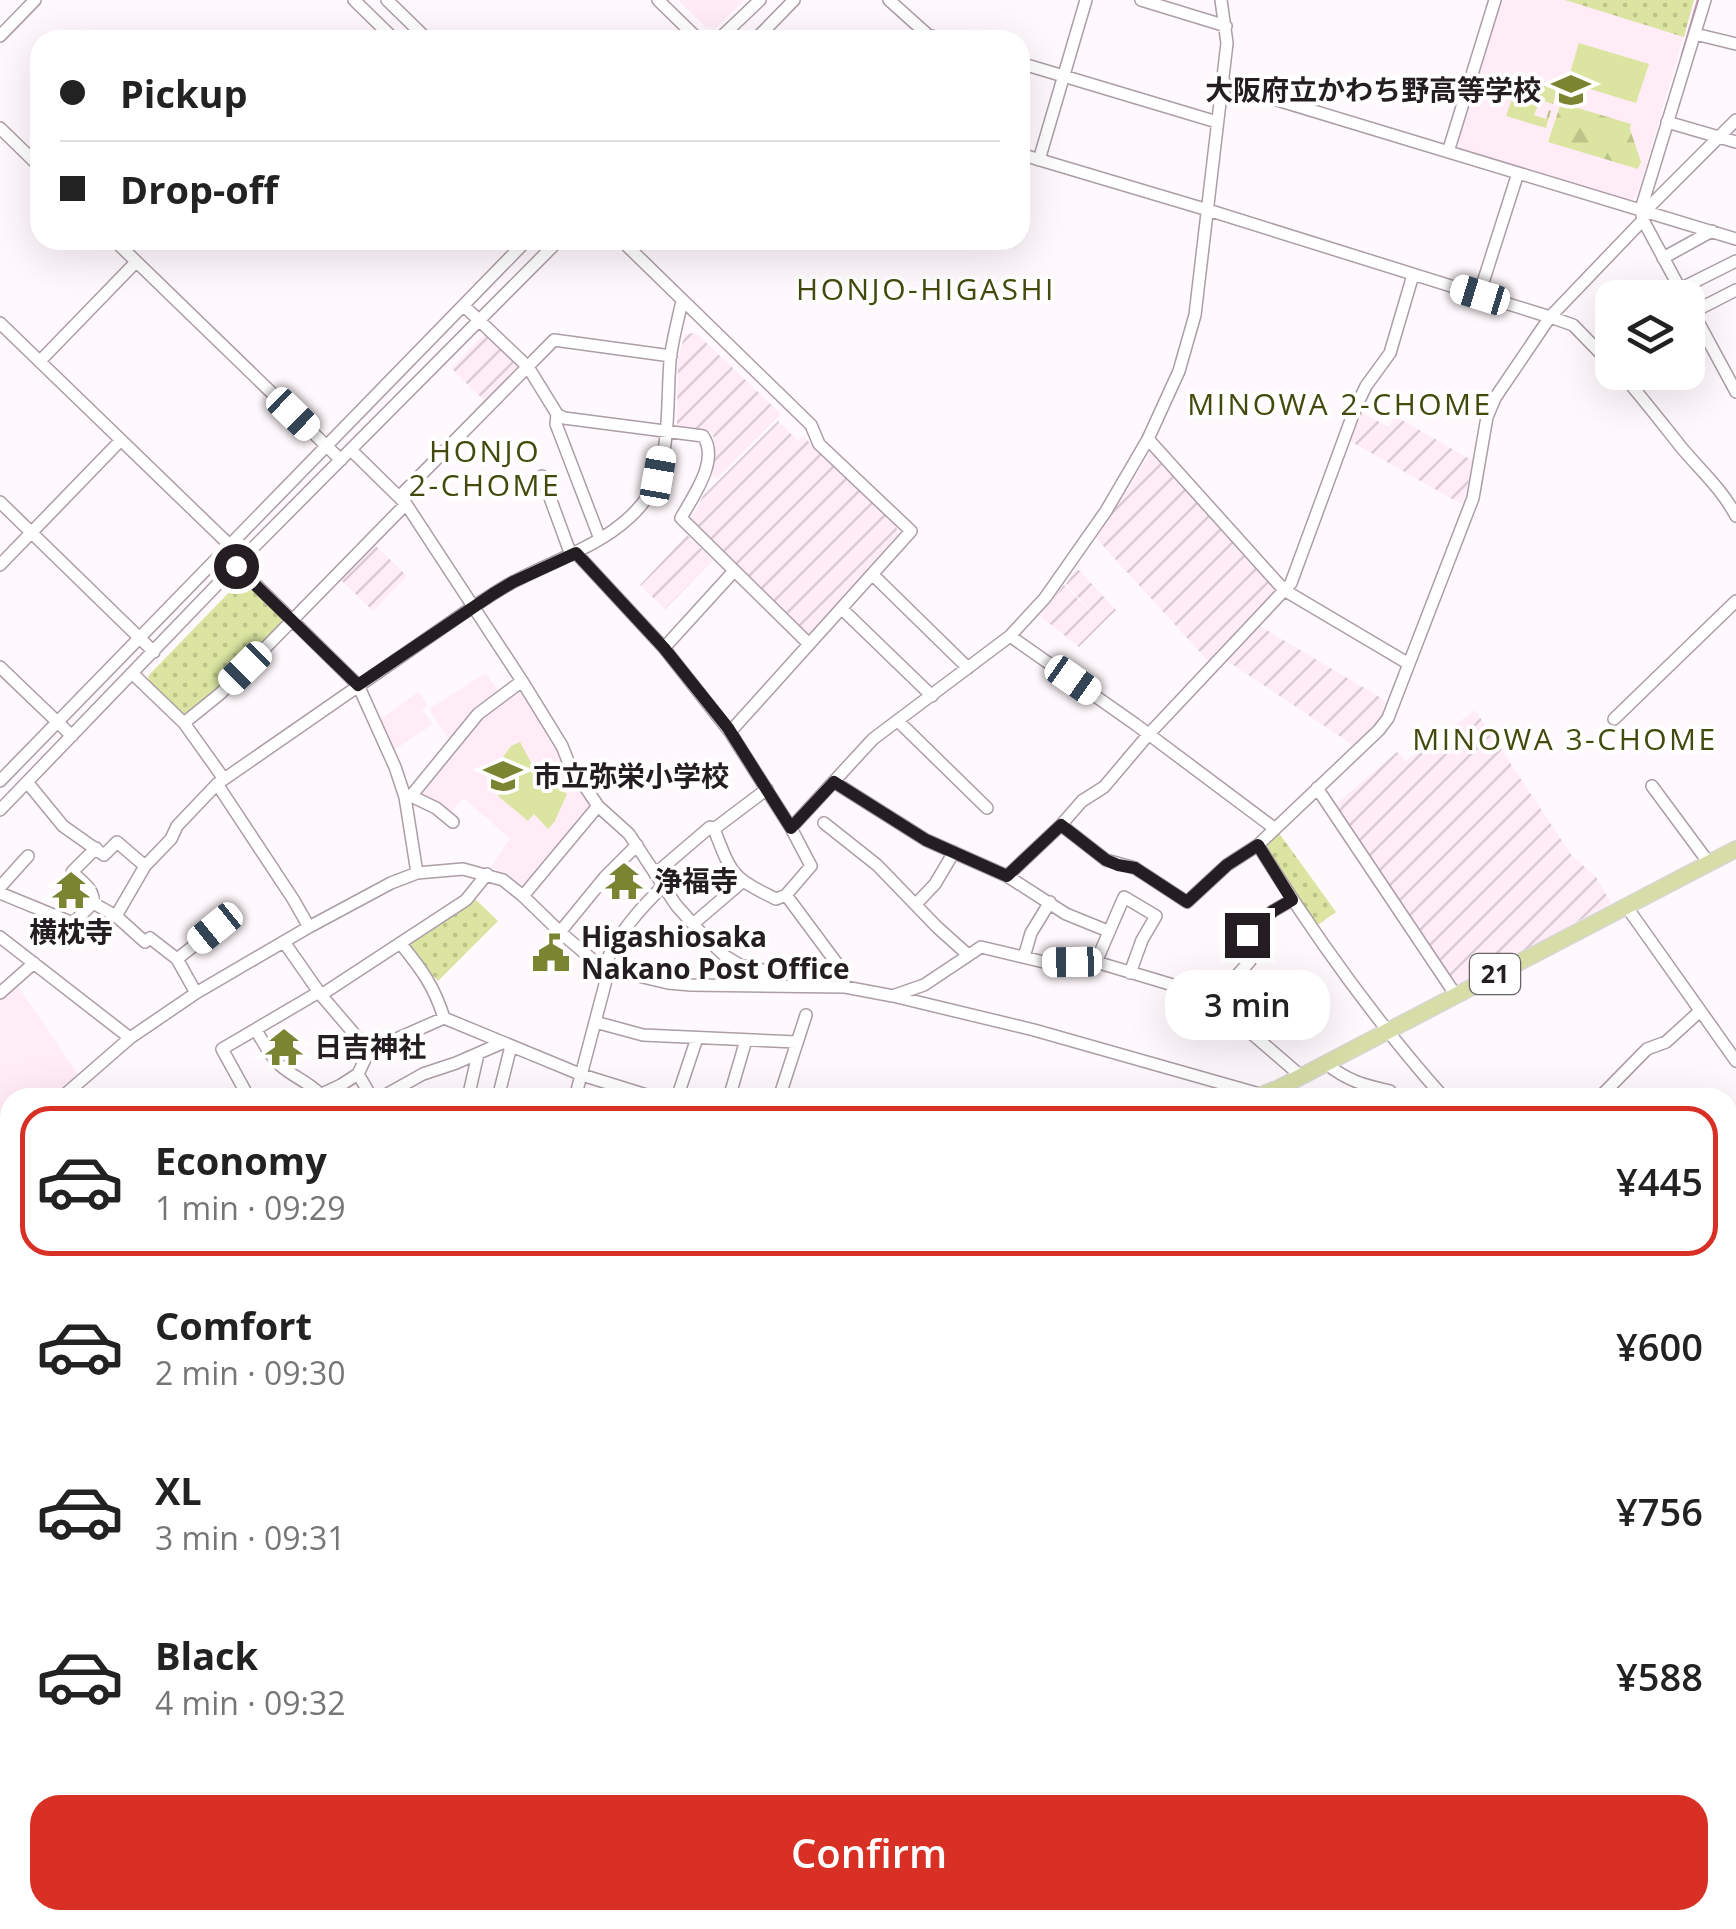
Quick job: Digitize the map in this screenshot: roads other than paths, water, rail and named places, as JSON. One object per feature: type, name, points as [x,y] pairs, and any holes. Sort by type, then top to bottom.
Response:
[{"type":"main road","name":"21","points":[[1293,1088],[1301,1076],[1325,1063],[1736,849]]},
{"type":"street","points":[[0,36],[35,0]]},
{"type":"street","points":[[355,0],[385,30]]},
{"type":"street","points":[[387,0],[418,30]]},
{"type":"street","points":[[658,0],[689,30]]},
{"type":"street","points":[[728,30],[760,0]]},
{"type":"street","points":[[764,30],[794,0]]},
{"type":"street","points":[[889,0],[920,30]]},
{"type":"street","points":[[1039,160],[1086,0]]},
{"type":"street","points":[[1142,0],[1226,26]]},
{"type":"street","points":[[791,828],[873,739],[1010,636],[1045,598],[1106,511],[1148,439],[1179,371],[1195,315],[1227,43],[1221,0]]},
{"type":"street","points":[[1448,152],[1496,0]]},
{"type":"street","points":[[1675,280],[1640,211],[1705,0]]},
{"type":"street","points":[[1695,34],[1736,44]]},
{"type":"street","points":[[1030,66],[1217,122]]},
{"type":"street","points":[[1222,82],[1736,239]]},
{"type":"street","points":[[1061,825],[1106,860],[1135,868],[1187,902],[1227,865],[1258,845],[1378,730],[1388,718],[1473,498],[1487,417],[1495,398],[1550,317],[1640,211],[1736,120]]},
{"type":"street","points":[[1668,122],[1736,142]]},
{"type":"street","points":[[0,128],[30,157]]},
{"type":"street","points":[[1030,157],[1550,317],[1573,325],[1595,348]]},
{"type":"street","points":[[1480,295],[1518,173]]},
{"type":"street","points":[[1663,258],[1712,231]]},
{"type":"street","points":[[124,250],[341,460]]},
{"type":"street","points":[[0,781],[517,250]]},
{"type":"street","points":[[0,810],[549,250]]},
{"type":"street","points":[[632,250],[811,426],[819,444],[911,532],[730,732]]},
{"type":"street","points":[[40,361],[136,262]]},
{"type":"street","points":[[1705,286],[1736,262]]},
{"type":"street","points":[[1007,876],[1082,801],[1104,788],[1148,735],[1290,583],[1355,409],[1390,352],[1413,274]]},
{"type":"street","points":[[1705,296],[1736,290]]},
{"type":"street","points":[[116,916],[145,866],[220,781],[474,606],[616,528],[646,498],[658,476],[666,432],[670,356],[682,300]]},
{"type":"street","points":[[464,306],[528,367],[564,418],[702,436],[708,443],[705,471],[681,518],[809,644]]},
{"type":"street","points":[[0,323],[228,544],[292,620],[358,685],[408,796],[418,873]]},
{"type":"street","points":[[1705,335],[1736,392]]},
{"type":"street","points":[[184,724],[292,620],[554,340],[670,356]]},
{"type":"street","points":[[1635,390],[1709,477],[1736,516]]},
{"type":"street","points":[[558,414],[556,424],[600,538]]},
{"type":"street","points":[[1148,439],[1284,590],[1408,664]]},
{"type":"street","points":[[0,564],[120,441]]},
{"type":"street","points":[[351,450],[403,500],[522,681],[598,806],[629,834],[693,924],[725,956],[740,965],[763,970],[764,986]]},
{"type":"street","points":[[542,476],[573,554],[664,648],[730,732],[811,866],[786,895],[776,899],[742,882],[729,867],[714,829]]},
{"type":"street","points":[[0,502],[154,652]]},
{"type":"street","points":[[664,648],[734,571]]},
{"type":"street","points":[[873,575],[968,668]]},
{"type":"street","points":[[1614,719],[1736,601]]},
{"type":"street","points":[[842,609],[932,696]]},
{"type":"street","points":[[1010,636],[1274,828]]},
{"type":"street","points":[[0,667],[72,736]]},
{"type":"street","points":[[133,674],[184,724],[309,926]]},
{"type":"street","points":[[408,796],[478,714],[522,681]]},
{"type":"street","points":[[898,721],[987,808]]},
{"type":"street","points":[[27,782],[63,826],[104,855],[117,842],[145,866]]},
{"type":"street","points":[[834,782],[926,840],[1007,876],[1066,914],[1108,931]]},
{"type":"street","points":[[1652,786],[1709,863]]},
{"type":"street","points":[[1317,788],[1455,994]]},
{"type":"street","points":[[655,874],[710,827],[714,829],[767,789]]},
{"type":"street","points":[[408,796],[436,808],[454,822]]},
{"type":"street","points":[[523,896],[598,806]]},
{"type":"street","points":[[824,823],[877,865],[967,954]]},
{"type":"street","points":[[560,932],[637,845]]},
{"type":"street","points":[[1258,845],[1349,983],[1436,1088]]},
{"type":"street","points":[[28,856],[0,890],[73,923],[94,898],[72,872],[96,848]]},
{"type":"street","points":[[916,904],[935,884],[954,852]]},
{"type":"street","points":[[72,1088],[130,1038],[309,926],[391,883],[418,873],[462,869],[503,880],[591,959],[607,967],[668,983],[846,987],[893,996],[1034,1030],[1232,1088]]},
{"type":"street","points":[[243,1088],[222,1049],[401,944],[466,900],[487,874]]},
{"type":"street","points":[[693,924],[742,882]]},
{"type":"street","points":[[578,1088],[609,952],[634,915],[663,886]]},
{"type":"street","points":[[786,895],[838,965],[846,987]]},
{"type":"street","points":[[1096,962],[1124,897],[1156,916],[1130,974]]},
{"type":"street","points":[[1214,1001],[1250,961],[1252,951],[1247,935],[1292,900]]},
{"type":"street","points":[[1024,957],[1031,933],[1050,902]]},
{"type":"street","points":[[93,903],[116,916],[145,942],[150,938],[177,959],[196,994]]},
{"type":"street","points":[[1626,906],[1736,1061]]},
{"type":"street","points":[[177,959],[215,928]]},
{"type":"street","points":[[0,936],[130,1038]]},
{"type":"street","points":[[284,942],[320,994],[370,1051]]},
{"type":"street","points":[[401,944],[428,977],[444,1018]]},
{"type":"street","points":[[893,996],[924,985],[980,947],[1048,963],[1096,962],[1214,1001],[1301,1076]]},
{"type":"street","points":[[0,993],[34,963]]},
{"type":"street","points":[[1609,1088],[1647,1049],[1666,1042],[1700,1011]]},
{"type":"street","points":[[782,1088],[806,1015]]},
{"type":"street","points":[[334,1088],[358,1074],[370,1051],[444,1018],[582,1075],[624,1088]]},
{"type":"street","points":[[595,1022],[643,1035],[796,1042]]},
{"type":"street","points":[[256,1030],[276,1062],[315,1088]]},
{"type":"street","points":[[680,1088],[697,1038]]},
{"type":"street","points":[[731,1088],[746,1040]]},
{"type":"street","points":[[396,1088],[506,1045]]},
{"type":"street","points":[[500,1088],[506,1045]]},
{"type":"street","points":[[470,1088],[478,1054]]},
{"type":"street","points":[[1325,1063],[1343,1078],[1377,1088]]},
{"type":"street","points":[[358,1074],[368,1088]]},
{"type":"waterway","points":[[1682,55],[1698,0]]},
{"type":"place","name":"大阪府立かわち野高等学校","points":[[1571,90]]},
{"type":"place","name":"市立弥栄小学校","points":[[503,776]]},
{"type":"place","name":"浄福寺","points":[[624,881]]},
{"type":"place","name":"横枕寺","points":[[71,890]]},
{"type":"place","name":"Higashiosaka Nakano Post Office","points":[[551,953]]},
{"type":"place","name":"日吉神社","points":[[284,1047]]},
{"type":"district","name":"HONJO-HIGASHI","points":[[926,290]]},
{"type":"district","name":"MINOWA 2-CHOME","points":[[1340,405]]},
{"type":"district","name":"HONJO 2-CHOME","points":[[485,469]]},
{"type":"district","name":"MINOWA 3-CHOME","points":[[1565,740]]}]
